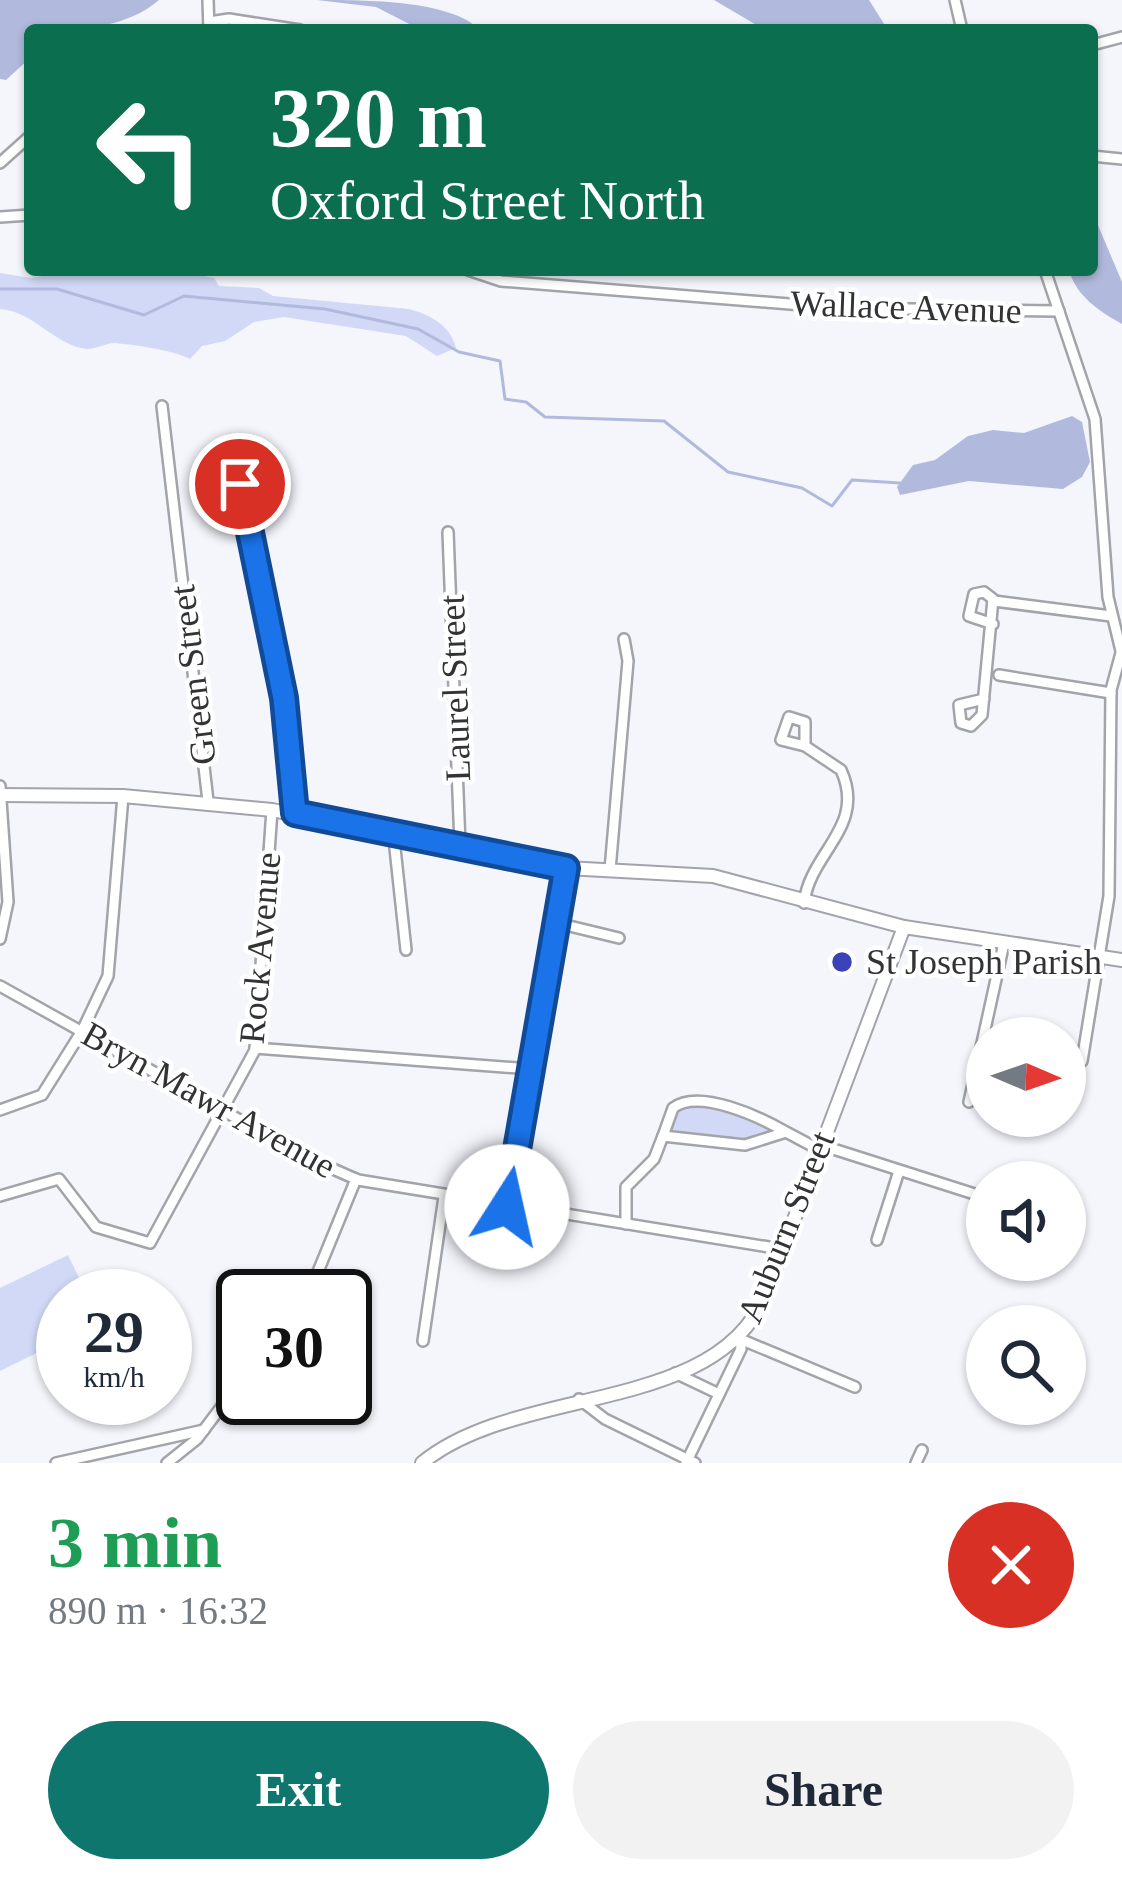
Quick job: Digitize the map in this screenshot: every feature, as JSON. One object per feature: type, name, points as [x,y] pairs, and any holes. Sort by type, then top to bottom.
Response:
[{"type":"main road","points":[[0,792],[208,801],[295,813],[566,868],[713,876],[904,927],[1122,960]]},
{"type":"main road","name":"Auburn Street","points":[[426,1462],[476,1431],[710,1361],[740,1340],[760,1309],[904,927]]},
{"type":"street","points":[[215,24],[230,19],[262,24]]},
{"type":"street","points":[[0,164],[24,142]]},
{"type":"street","name":"Wallace Avenue","points":[[486,276],[501,281],[839,308],[1060,311]]},
{"type":"street","points":[[1047,276],[1091,401],[1100,454],[1111,616],[1121,654],[1111,693],[1109,896],[1086,1038]]},
{"type":"street","name":"Green Street","points":[[162,406],[208,801]]},
{"type":"street","points":[[240,484],[284,698],[295,813]]},
{"type":"street","name":"Laurel Street","points":[[448,532],[460,845]]},
{"type":"street","points":[[992,624],[975,621],[968,610],[976,593],[987,593],[994,601],[1111,616]]},
{"type":"street","points":[[984,699],[994,601]]},
{"type":"street","points":[[610,870],[628,661],[624,640]]},
{"type":"street","points":[[999,675],[1111,693]]},
{"type":"street","points":[[804,903],[810,874],[838,837],[849,801],[841,770],[805,746]]},
{"type":"street","points":[[0,792],[8,907],[0,939]]},
{"type":"street","points":[[0,1110],[42,1095],[82,1031],[109,972],[123,796]]},
{"type":"street","name":"Rock Avenue","points":[[0,1196],[59,1179],[96,1227],[150,1243],[255,1048],[272,810]]},
{"type":"street","points":[[393,830],[406,950]]},
{"type":"street","points":[[507,1207],[566,868]]},
{"type":"street","points":[[557,923],[619,938]]},
{"type":"street","points":[[988,1017],[1004,943]]},
{"type":"street","name":"Bryn Mawr Avenue","points":[[0,986],[221,1110],[356,1179],[443,1197],[782,1249]]},
{"type":"street","points":[[255,1048],[531,1069]]},
{"type":"street","points":[[626,1224],[626,1187],[654,1160],[673,1108],[687,1101],[758,1117],[818,1150],[827,1148],[966,1192]]},
{"type":"street","points":[[663,1136],[746,1145],[786,1132]]},
{"type":"street","points":[[877,1240],[899,1171]]},
{"type":"street","points":[[319,1269],[356,1179]]},
{"type":"street","points":[[423,1341],[443,1197]]},
{"type":"street","points":[[579,1399],[605,1419],[690,1462],[741,1348],[740,1340],[854,1388]]},
{"type":"street","points":[[675,1373],[719,1394]]},
{"type":"street","points":[[166,1463],[216,1414]]},
{"type":"street","points":[[56,1463],[105,1458],[204,1430]]},
{"type":"street","points":[[916,1463],[922,1450]]},
{"type":"shaded area","points":[[0,0],[159,0],[115,23],[24,24],[24,64],[6,80],[0,79]]},
{"type":"shaded area","points":[[317,0],[429,7],[472,24],[409,24],[376,7]]},
{"type":"shaded area","points":[[714,0],[869,0],[884,24],[755,24]]},
{"type":"shaded area","points":[[1098,225],[1122,282],[1122,324],[1097,308],[1072,279],[1098,276]]},
{"type":"shaded area","points":[[0,273],[31,278],[204,276],[214,278],[219,286],[259,288],[273,296],[409,309],[439,322],[456,348],[437,356],[406,336],[284,317],[254,322],[225,341],[202,346],[190,359],[124,344],[87,349],[0,309]]},
{"type":"shaded area","points":[[1072,416],[1082,422],[1090,462],[1082,477],[1063,489],[969,481],[900,495],[897,487],[913,465],[935,460],[968,436],[993,430],[1024,433]]},
{"type":"shaded area","points":[[693,1101],[762,1118],[786,1132],[758,1144],[663,1136],[674,1106]]},
{"type":"shaded area","points":[[68,1255],[75,1269],[39,1269]]},
{"type":"shaded area","points":[[36,1271],[36,1353],[0,1371],[0,1288]]},
{"type":"waterway","points":[[0,289],[57,289],[144,315],[184,296],[325,309],[418,329],[459,352],[500,361],[505,399],[526,402],[545,417],[664,421],[728,472],[802,488],[832,506],[852,480],[900,483]]},
{"type":"place","name":"St Joseph Parish","points":[[842,962]]},
{"type":"route","points":[[240,484],[284,698],[295,813],[566,868],[507,1207]]}]
